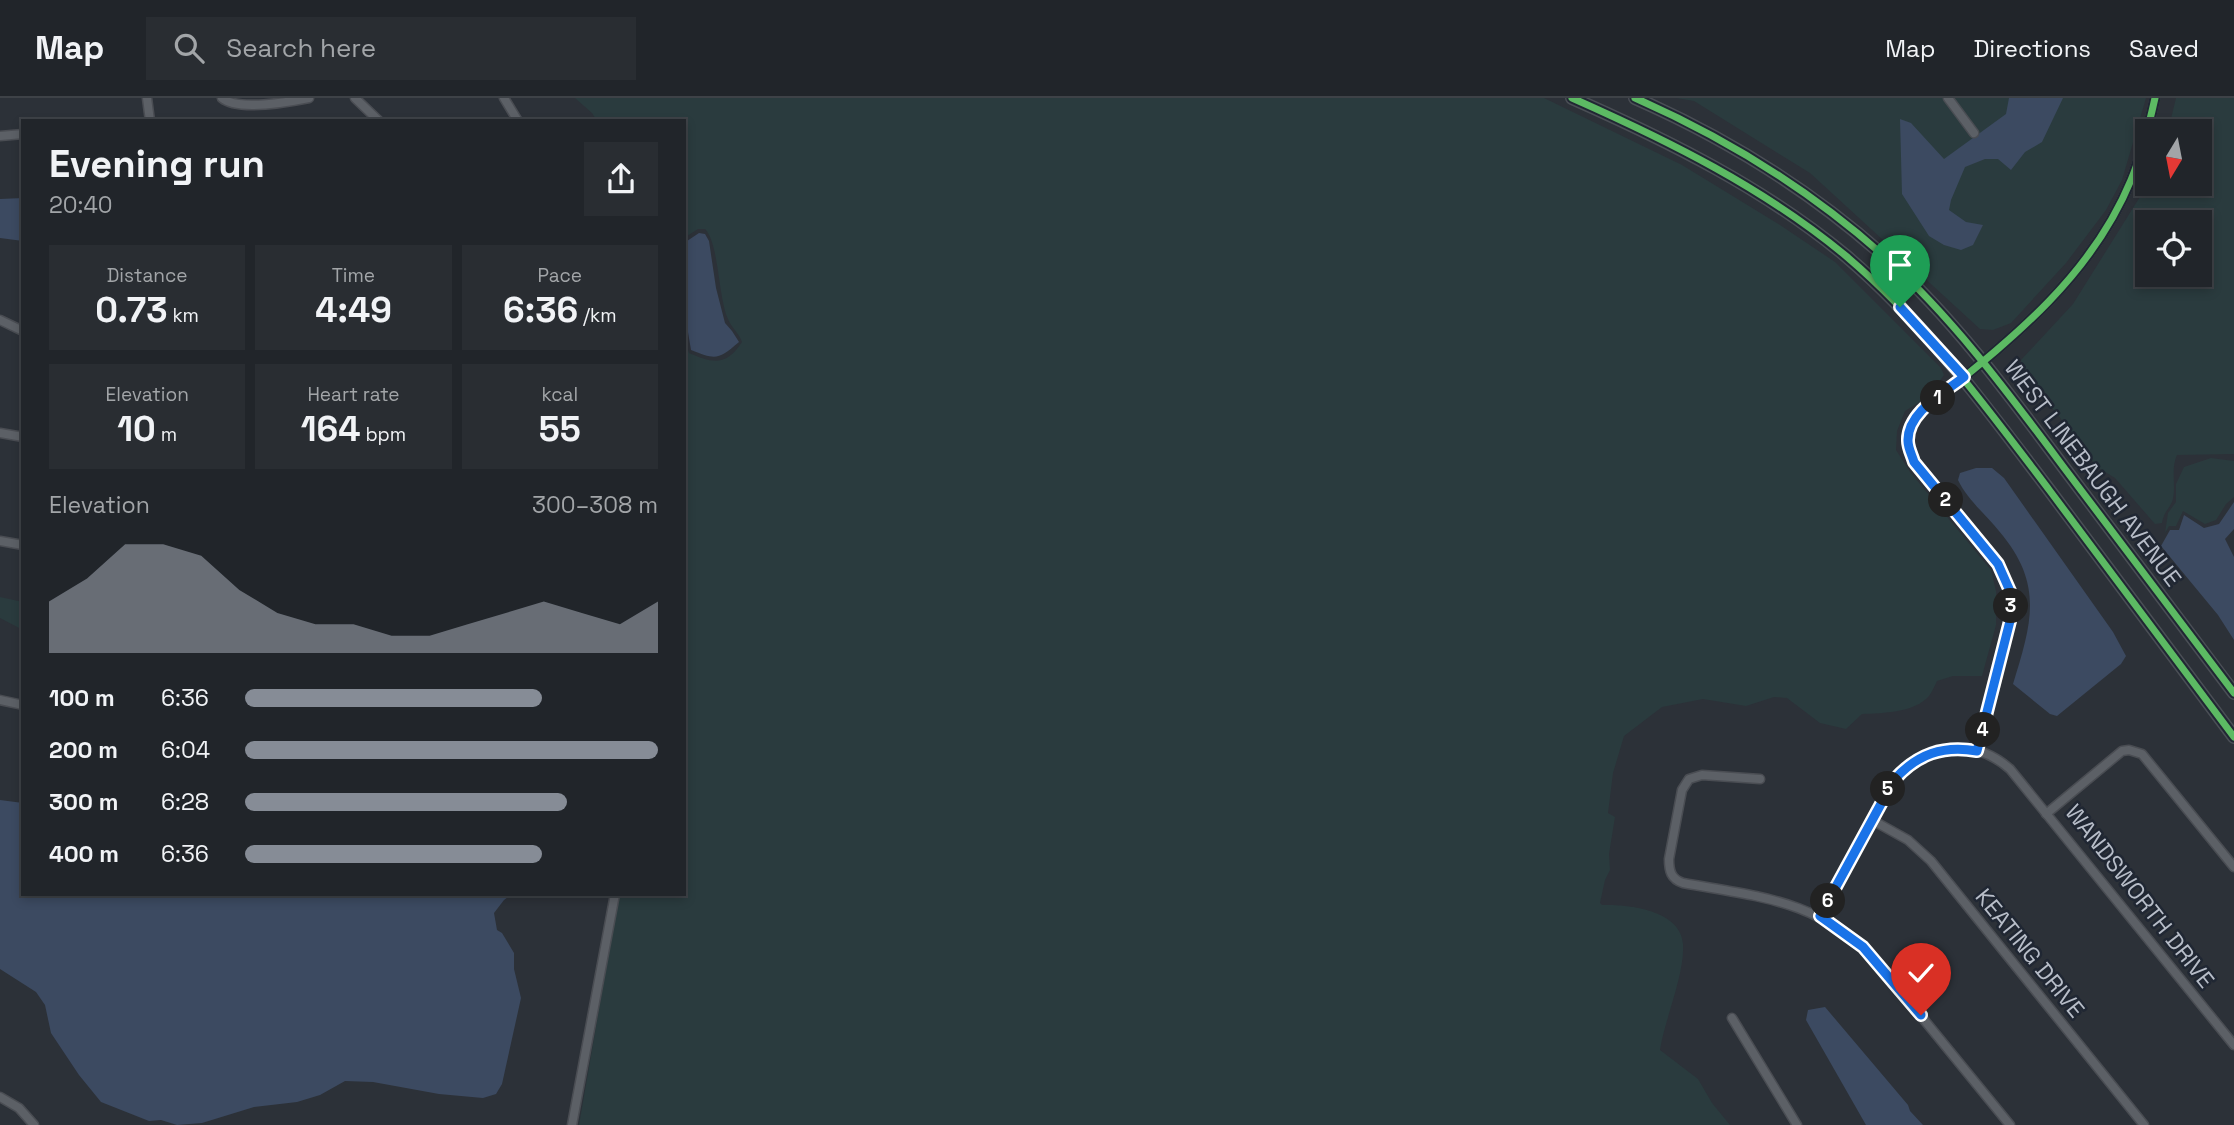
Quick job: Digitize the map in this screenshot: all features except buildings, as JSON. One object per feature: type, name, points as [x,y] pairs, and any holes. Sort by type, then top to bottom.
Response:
[{"type":"main road","name":"WEST LINEBAUGH AVENUE","points":[[1572,98],[1634,125],[1715,166],[1799,221],[1846,256],[1900,307],[1964,377],[2234,737]]},
{"type":"main road","name":"WEST LINEBAUGH AVENUE","points":[[1635,98],[1724,142],[1821,204],[1885,257],[1936,307],[1983,360],[2234,693]]},
{"type":"street","points":[[147,98],[150,119]]},
{"type":"street","points":[[222,98],[228,103],[240,105],[309,98]]},
{"type":"street","points":[[355,98],[377,119]]},
{"type":"street","points":[[504,98],[517,119]]},
{"type":"street","points":[[1948,98],[1974,133]]},
{"type":"street","points":[[1977,751],[2010,621],[2010,591],[1998,564],[1914,462],[1908,442],[1909,428],[1917,415],[2005,344],[2058,295],[2086,258],[2131,181],[2155,98]]},
{"type":"street","points":[[0,136],[21,134]]},
{"type":"street","points":[[0,320],[21,330]]},
{"type":"street","points":[[0,433],[21,437]]},
{"type":"street","points":[[0,541],[21,545]]},
{"type":"street","points":[[0,700],[21,705]]},
{"type":"street","points":[[1820,916],[1894,780],[1927,753],[1961,748],[1994,758],[2010,769],[2046,814]]},
{"type":"street","name":"WANDSWORTH DRIVE","points":[[2234,867],[2142,754],[2136,751],[2122,751],[2046,814],[2234,1045]]},
{"type":"street","points":[[1760,779],[1702,775],[1689,779],[1682,790],[1669,869],[1677,881],[1776,900],[1820,916],[1851,937],[1876,961],[2010,1125]]},
{"type":"street","name":"KEATING DRIVE","points":[[1872,821],[1908,840],[1931,861],[2144,1125]]},
{"type":"street","points":[[572,1125],[615,896]]},
{"type":"street","points":[[1732,1018],[1797,1125]]},
{"type":"street","points":[[0,1097],[19,1108],[34,1125]]},
{"type":"shaded area","points":[[575,98],[1544,98],[1682,165],[1835,262],[1941,368],[1944,375],[1936,386],[1939,390],[1905,411],[1897,431],[1896,450],[1910,472],[1991,570],[1996,591],[1996,625],[1982,676],[1953,676],[1937,681],[1923,702],[1898,711],[1862,714],[1846,729],[1820,723],[1787,698],[1774,697],[1746,706],[1703,699],[1662,707],[1624,736],[1613,773],[1608,813],[1615,817],[1609,854],[1610,870],[1600,903],[1652,911],[1673,923],[1680,933],[1683,944],[1681,969],[1660,1050],[1698,1079],[1712,1103],[1730,1125],[579,1125],[619,896],[686,896],[686,343],[689,353],[718,361],[730,356],[742,342],[729,322],[725,309],[710,236],[705,229],[698,229],[686,237],[686,119],[596,119]]},
{"type":"shaded area","points":[[1676,98],[2146,98],[2140,119],[2135,119],[2135,136],[2122,180],[2106,210],[2066,263],[2011,323],[1993,330],[1980,329],[1810,173],[1694,101]]},
{"type":"shaded area","points":[[2176,98],[2234,98],[2234,454],[2177,455],[2172,502],[2162,523],[2155,524],[2115,478],[2097,467],[2058,415],[2022,374],[2021,360],[2073,304],[2140,196],[2212,196],[2212,119],[2171,119]]},
{"type":"shaded area","points":[[2211,458],[2234,461],[2234,497],[2216,520],[2205,524],[2183,511],[2176,526],[2169,526],[2165,533],[2168,513],[2176,502],[2176,484],[2184,467]]},
{"type":"shaded area","points":[[0,597],[21,602],[21,629],[0,618]]},
{"type":"water","points":[[2009,98],[2063,98],[2042,142],[2025,152],[2011,170],[1998,159],[1985,159],[1965,167],[1949,210],[1966,222],[1983,225],[1973,245],[1961,250],[1944,245],[1929,236],[1902,194],[1900,119],[1911,123],[1944,159],[2006,114]]},
{"type":"water","points":[[21,198],[21,241],[0,238],[0,199]]},
{"type":"water","points":[[699,233],[705,234],[709,241],[716,288],[725,323],[739,342],[721,355],[706,356],[691,350],[686,325],[686,242]]},
{"type":"water","points":[[1976,468],[1992,468],[2004,478],[2113,632],[2126,656],[2121,664],[2057,716],[2050,714],[2013,684],[2029,622],[2028,586],[2013,550],[1958,480],[1960,473]]},
{"type":"water","points":[[2234,502],[2234,529],[2225,539],[2234,557],[2234,640],[2218,615],[2161,546],[2170,530],[2179,530],[2184,515],[2204,528],[2219,524]]},
{"type":"water","points":[[0,800],[21,803],[21,896],[509,896],[494,913],[497,930],[502,933],[514,953],[514,969],[521,998],[502,1084],[496,1094],[483,1098],[439,1094],[373,1082],[345,1081],[320,1095],[297,1102],[254,1107],[202,1123],[177,1125],[161,1120],[149,1121],[101,1102],[51,1033],[45,1005],[36,992],[0,969]]},
{"type":"water","points":[[1825,1007],[1923,1125],[1866,1125],[1806,1020],[1808,1010]]},
{"type":"cycle path","points":[[1572,98],[1680,149],[1749,187],[1815,231],[1875,282],[1929,338],[1979,398],[2234,737]]},
{"type":"cycle path","points":[[1635,98],[1702,130],[1766,167],[1827,209],[1910,280],[2002,385],[2234,693]]},
{"type":"cycle path","points":[[1977,751],[2010,621],[2010,591],[1998,564],[1914,462],[1910,444],[1911,427],[1917,415],[2039,311],[2067,282],[2091,251],[2113,217],[2131,180],[2142,150],[2155,98]]},
{"type":"route","points":[[1900,307],[1964,377],[1917,415],[1909,428],[1908,442],[1914,462],[1998,564],[2010,591],[2011,606],[2010,621],[1977,751],[1943,749],[1927,753],[1904,768],[1894,780],[1820,916],[1863,947],[1921,1015]]}]
